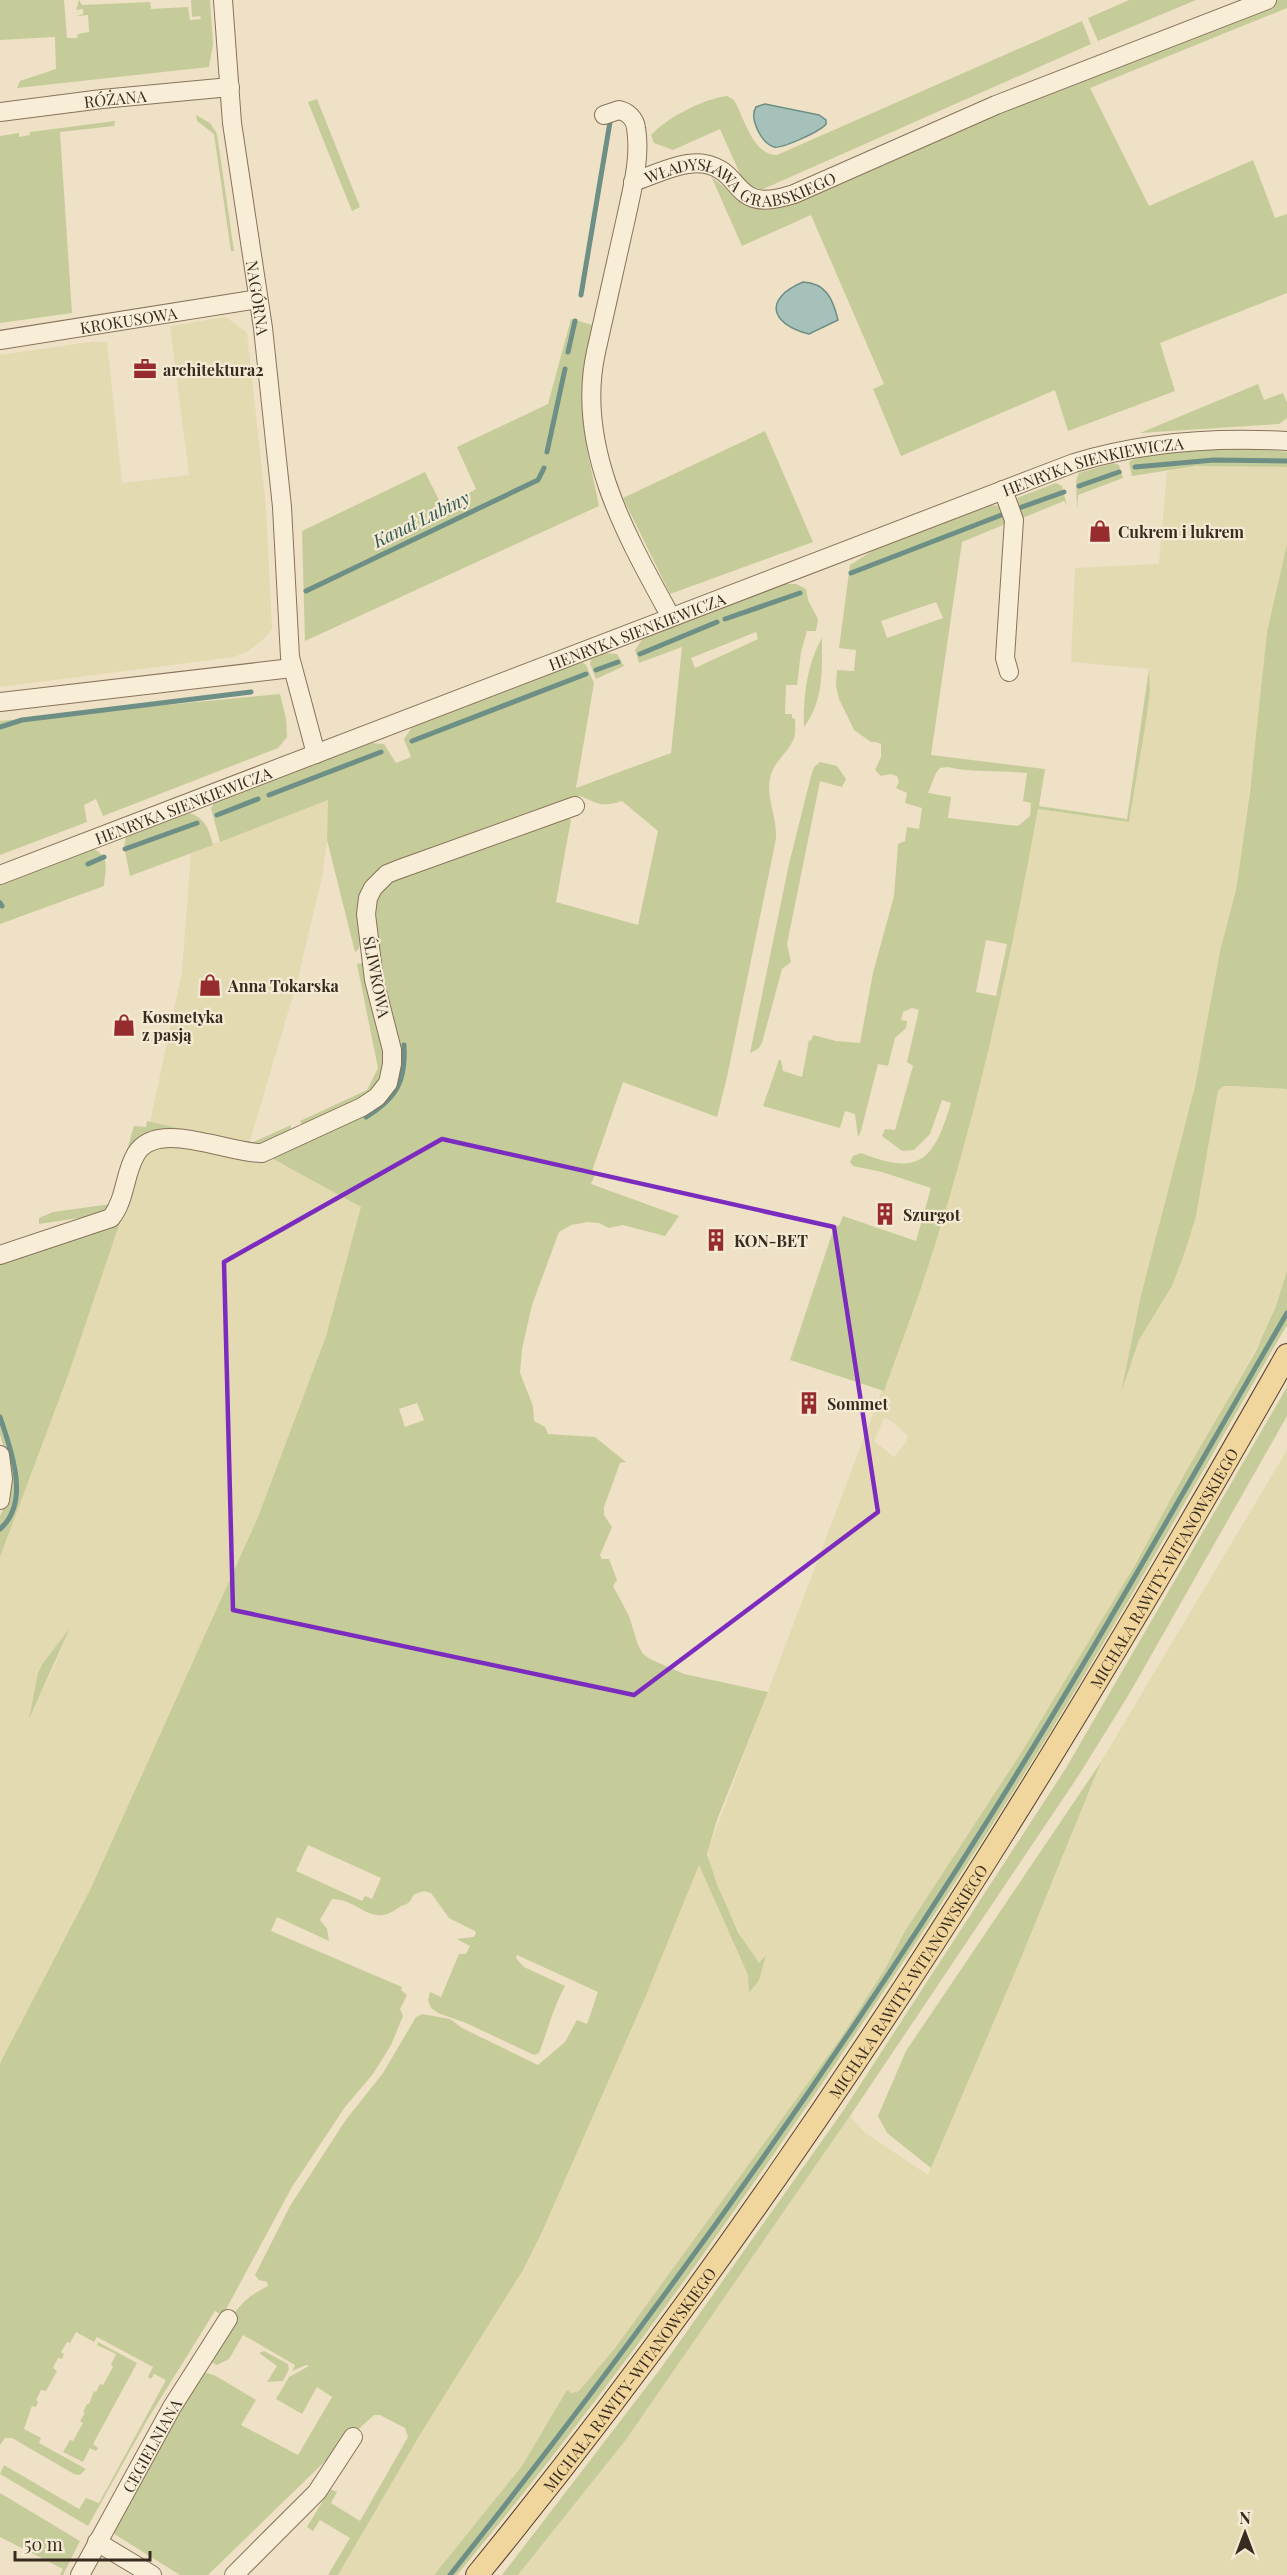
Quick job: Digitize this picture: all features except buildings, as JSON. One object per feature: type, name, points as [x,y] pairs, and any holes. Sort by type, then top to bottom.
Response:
[{"type":"main road","name":"MICHAŁA RAWITY-WITANOWSKIEGO","points":[[477,2575],[578,2447],[708,2273],[803,2139],[879,2025],[985,1864],[1108,1665],[1287,1355]]},
{"type":"street","name":"NAGÓRNA","points":[[223,0],[237,159],[258,299],[282,507],[292,668],[316,754]]},
{"type":"street","name":"WŁADYSŁAWA GRABSKIEGO","points":[[671,617],[634,548],[609,492],[601,468],[592,419],[594,363],[633,182],[683,166],[703,164],[715,166],[748,196],[763,201],[776,200],[996,105],[1267,0]]},
{"type":"street","name":"RÓŻANA","points":[[0,112],[102,99],[230,87]]},
{"type":"street","points":[[604,115],[622,110],[634,121],[637,149],[633,182]]},
{"type":"street","name":"KROKUSOWA","points":[[0,340],[258,299]]},
{"type":"street","name":"HENRYKA SIENKIEWICZA","points":[[0,875],[1074,463],[1126,450],[1187,442],[1287,441]]},
{"type":"street","points":[[1003,490],[1014,520],[1005,649],[1009,672]]},
{"type":"street","points":[[0,702],[292,668]]},
{"type":"street","name":"ŚLIWKOWA","points":[[0,1255],[111,1218],[122,1197],[132,1160],[145,1144],[152,1140],[169,1138],[195,1141],[247,1153],[272,1150],[362,1107],[377,1097],[391,1075],[392,1050],[374,980],[366,920],[367,904],[373,888],[387,874],[575,806]]},
{"type":"street","points":[[0,1455],[3,1479],[0,1500]]},
{"type":"street","name":"CEGIELNIANA","points":[[80,2575],[172,2407],[228,2319]]},
{"type":"street","points":[[234,2575],[317,2492],[353,2437]]},
{"type":"street","points":[[97,2542],[152,2575]]},
{"type":"highlighted area","points":[[442,1139],[834,1227],[878,1512],[634,1695],[233,1610],[224,1262]]},
{"type":"shaded area","points":[[226,317],[247,333],[266,507],[272,629],[264,639],[248,651],[234,657],[0,687],[0,355],[90,342],[107,342],[122,483],[189,475],[170,326]]},
{"type":"shaded area","points":[[1220,465],[1287,467],[1287,544],[1267,632],[1255,749],[1236,890],[1220,951],[1195,1086],[1141,1295],[1123,1385],[1139,1340],[1172,1286],[1186,1249],[1196,1216],[1218,1091],[1224,1086],[1287,1089],[1287,1271],[1267,1329],[1135,1565],[1021,1753],[905,1931],[885,1969],[840,2039],[615,2348],[579,2391],[572,2393],[567,2391],[522,2466],[434,2575],[338,2575],[421,2433],[523,2270],[645,1998],[699,1864],[748,1975],[750,1987],[760,1964],[747,1947],[726,1906],[710,1866],[708,1850],[921,1287],[962,1150],[985,1061],[1038,809],[1129,822],[1150,692],[1149,669],[1071,662],[1075,568],[1159,564],[1167,472],[1178,468]],"holes":[[[884,1418],[893,1422],[907,1435],[906,1442],[894,1457],[874,1441]]]},
{"type":"shaded area","points":[[328,800],[323,873],[297,982],[249,1144],[150,1122],[182,972],[191,852]]},
{"type":"shaded area","points":[[172,1145],[270,1158],[362,1207],[326,1336],[258,1517],[90,1890],[0,2063],[0,1557],[69,1373],[141,1157],[148,1149]],"holes":[[[69,1630],[31,1713],[38,1673]]]},
{"type":"shaded area","points":[[1287,1450],[1287,2575],[518,2575],[625,2441],[850,2116],[864,2132],[928,2175],[1019,1963],[1101,1762]]},
{"type":"green space","points":[[0,0],[64,0],[67,38],[77,38],[78,34],[89,32],[88,15],[76,16],[83,14],[83,9],[76,10],[79,0],[82,5],[150,2],[151,9],[188,7],[190,20],[201,19],[200,16],[192,17],[191,0],[210,0],[213,44],[209,67],[17,88],[20,81],[56,69],[55,37],[0,40]]},
{"type":"green space","points":[[1129,0],[1196,0],[1098,41],[1088,18]]},
{"type":"green space","points":[[1276,0],[1287,0],[1287,8],[1090,88],[1149,206],[1253,160],[1275,218],[1287,214],[1287,293],[1160,343],[1175,391],[1068,431],[1055,390],[901,456],[873,389],[884,384],[811,215],[742,246],[711,176],[732,194],[765,210],[793,202],[1050,89]]},
{"type":"green space","points":[[1082,21],[1091,44],[761,190],[744,183],[720,129],[673,150],[654,143],[651,135],[686,110],[727,96],[734,100],[755,143],[769,154],[777,155]]},
{"type":"green space","points":[[317,99],[360,207],[352,211],[308,102]]},
{"type":"green space","points":[[196,115],[210,123],[217,134],[234,251],[231,251],[214,134],[197,121]]},
{"type":"green space","points":[[115,121],[114,126],[60,132],[72,313],[0,323],[0,136],[19,133],[19,137],[30,135],[30,132]]},
{"type":"green space","points":[[571,319],[593,325],[582,391],[587,450],[599,506],[305,641],[302,531],[425,472],[443,508],[476,489],[457,447],[548,404]]},
{"type":"green space","points":[[1258,384],[1264,400],[1283,393],[1287,403],[1287,418],[1279,424],[1140,433]]},
{"type":"green space","points":[[765,431],[813,542],[670,594],[623,498]]},
{"type":"green space","points":[[1263,449],[1287,452],[1287,467],[1196,466],[1132,476],[1129,462],[1139,457],[1172,452]]},
{"type":"green space","points":[[1113,463],[1119,465],[1123,478],[1078,495],[1077,510],[1076,481],[1079,473]]},
{"type":"green space","points":[[1056,483],[1062,486],[1067,506],[1064,501],[1020,519],[1015,501],[1017,498]]},
{"type":"green space","points":[[990,505],[1001,506],[1008,523],[962,542],[931,755],[1045,769],[1039,806],[1127,819],[1149,669],[1150,692],[1129,822],[1038,809],[1015,930],[973,1111],[940,1230],[884,1391],[790,1360],[835,1225],[839,1226],[843,1216],[916,1241],[931,1188],[882,1172],[853,1166],[850,1162],[853,1156],[861,1153],[881,1160],[898,1163],[911,1162],[922,1158],[931,1150],[938,1138],[951,1103],[942,1100],[930,1134],[914,1150],[902,1151],[882,1136],[885,1129],[895,1130],[913,1066],[907,1062],[919,1010],[912,1008],[903,1012],[901,1020],[907,1021],[906,1028],[895,1038],[888,1066],[878,1064],[858,1137],[855,1114],[845,1111],[840,1128],[763,1106],[779,1060],[781,1060],[783,1071],[802,1077],[809,1040],[811,1041],[813,1035],[836,1041],[860,1043],[873,973],[894,896],[898,844],[905,841],[907,827],[919,829],[922,808],[905,803],[907,793],[896,788],[899,782],[897,776],[890,774],[881,776],[875,770],[881,757],[881,744],[871,742],[854,730],[839,699],[836,686],[837,670],[854,671],[856,650],[839,648],[850,565],[877,548]],"holes":[[[936,602],[943,618],[887,638],[881,621]],[[940,768],[1027,773],[1023,801],[1031,803],[1030,816],[1018,826],[948,818],[951,797],[928,793]],[[986,940],[1007,944],[996,996],[976,992]]]},
{"type":"green space","points":[[1287,544],[1287,1089],[1224,1086],[1218,1091],[1196,1216],[1186,1249],[1172,1286],[1139,1340],[1121,1393],[1141,1295],[1195,1086],[1220,951],[1236,890],[1250,791],[1267,632]]},
{"type":"green space","points":[[784,584],[796,584],[806,589],[808,600],[818,619],[816,631],[807,631],[801,652],[797,685],[786,685],[785,714],[792,714],[792,718],[795,719],[795,734],[792,743],[774,767],[770,778],[769,793],[776,839],[717,1117],[623,1082],[592,1171],[596,1172],[591,1184],[679,1216],[665,1236],[623,1225],[609,1228],[599,1223],[588,1222],[571,1225],[559,1232],[532,1305],[522,1349],[520,1373],[533,1406],[534,1421],[545,1427],[548,1434],[595,1437],[626,1462],[620,1463],[604,1507],[604,1515],[612,1527],[600,1555],[602,1559],[609,1559],[617,1580],[613,1586],[629,1616],[643,1654],[684,1674],[768,1692],[717,1820],[707,1854],[738,1932],[759,1963],[766,1955],[759,1980],[749,1993],[748,1975],[699,1865],[645,1998],[523,2270],[421,2433],[338,2575],[328,2575],[350,2538],[320,2520],[313,2531],[307,2527],[330,2489],[337,2492],[331,2503],[360,2521],[408,2437],[405,2428],[380,2415],[374,2415],[351,2436],[208,2575],[180,2575],[111,2532],[204,2372],[216,2376],[256,2400],[241,2425],[298,2455],[332,2397],[317,2387],[302,2414],[276,2399],[289,2377],[309,2366],[306,2365],[292,2371],[295,2365],[243,2335],[229,2359],[217,2365],[211,2362],[235,2324],[230,2320],[238,2309],[251,2296],[268,2286],[267,2282],[259,2280],[255,2275],[290,2206],[345,2121],[383,2073],[416,2017],[422,2014],[450,2019],[462,2028],[538,2065],[565,2042],[577,2020],[587,2024],[598,1992],[517,1955],[516,1958],[524,1967],[565,1986],[539,2053],[534,2055],[431,2008],[428,2000],[430,1992],[441,1997],[459,1954],[466,1954],[470,1946],[457,1939],[473,1937],[476,1934],[475,1931],[449,1918],[431,1893],[424,1891],[415,1894],[407,1904],[382,1915],[374,1915],[352,1904],[332,1899],[320,1920],[327,1929],[329,1941],[277,1917],[271,1931],[402,1987],[401,1990],[407,1995],[400,2009],[403,2016],[391,2045],[373,2074],[345,2107],[292,2187],[224,2313],[222,2315],[215,2311],[149,2417],[88,2526],[0,2474],[4,2465],[79,2509],[86,2498],[99,2503],[166,2380],[154,2374],[151,2379],[148,2377],[153,2367],[97,2337],[94,2342],[76,2332],[61,2352],[64,2354],[62,2359],[58,2358],[53,2368],[57,2371],[46,2391],[41,2390],[36,2400],[38,2402],[36,2407],[32,2406],[24,2429],[41,2438],[39,2443],[86,2469],[80,2475],[74,2474],[12,2438],[5,2438],[0,2445],[0,2063],[90,1890],[258,1517],[326,1336],[361,1207],[271,1158],[258,1161],[187,1145],[159,1145],[148,1149],[159,1144],[185,1142],[215,1147],[253,1158],[263,1157],[359,1115],[385,1097],[393,1086],[396,1074],[396,1048],[382,992],[380,966],[370,914],[376,894],[395,876],[562,815],[571,820],[556,902],[638,925],[658,831],[622,801],[604,804],[580,796],[393,866],[372,880],[363,892],[363,934],[359,949],[355,952],[327,840],[328,800],[220,842],[211,808],[215,802],[372,743],[384,744],[396,763],[411,757],[404,739],[412,727],[582,662],[586,665],[594,683],[576,788],[671,753],[682,647],[639,663],[635,650],[643,638]],"holes":[[[756,632],[758,639],[695,668],[691,658]],[[417,1403],[424,1420],[405,1427],[399,1409]],[[308,1845],[381,1878],[372,1899],[365,1896],[362,1901],[296,1871]]]},
{"type":"green space","points":[[822,638],[822,673],[818,696],[811,717],[804,727],[807,681],[813,658]]},
{"type":"green space","points":[[605,653],[617,654],[624,666],[596,679],[590,664],[591,659]]},
{"type":"green space","points":[[280,694],[286,718],[287,737],[278,748],[103,816],[96,799],[84,805],[87,822],[0,855],[0,721]]},
{"type":"green space","points":[[820,762],[837,766],[846,779],[842,787],[820,781],[787,944],[791,962],[782,969],[762,1043],[758,1049],[750,1053],[789,864],[811,776],[814,767]]},
{"type":"green space","points":[[189,813],[203,821],[213,845],[130,876],[124,846],[126,837]]},
{"type":"green space","points":[[94,849],[105,860],[104,886],[0,924],[0,884]]},
{"type":"green space","points":[[363,963],[386,1045],[379,1090],[307,1125],[302,1124],[300,1121],[367,1090],[378,1068],[357,964]]},
{"type":"green space","points":[[147,1121],[249,1144],[291,1125],[291,1129],[287,1136],[268,1148],[159,1132],[105,1214],[39,1224],[39,1218],[53,1212],[111,1204],[134,1126],[146,1127]]},
{"type":"green space","points":[[124,1210],[69,1373],[0,1557],[0,1516],[5,1505],[4,1448],[0,1435],[0,1261]]},
{"type":"green space","points":[[1287,1271],[1287,1325],[1079,1684],[925,1929],[774,2154],[672,2298],[567,2438],[457,2575],[434,2575],[522,2466],[567,2390],[572,2393],[579,2391],[615,2348],[840,2039],[885,1969],[905,1931],[1021,1753],[1135,1565],[1256,1351],[1275,1308]]},
{"type":"green space","points":[[1287,1387],[1287,1416],[1128,1696],[1077,1778],[850,2116],[625,2441],[518,2575],[502,2575],[661,2368],[843,2111],[1066,1768]]},
{"type":"green space","points":[[70,1628],[29,1719],[38,1673]]},
{"type":"green space","points":[[1101,1762],[1019,1963],[931,2168],[887,2133],[878,2116],[906,2051]]},
{"type":"green space","points":[[98,2342],[137,2363],[93,2444],[98,2448],[96,2451],[90,2448],[83,2462],[63,2452],[70,2440],[73,2441],[83,2423],[80,2421],[85,2413],[83,2412],[94,2391],[96,2392],[100,2384],[103,2385],[113,2367],[111,2365],[116,2354],[97,2345]]},
{"type":"green space","points":[[264,2351],[288,2364],[289,2369],[283,2381],[267,2382],[277,2366],[259,2353]]},
{"type":"green space","points":[[0,2493],[80,2541],[63,2575],[60,2575],[63,2569],[0,2537]]},
{"type":"water","points":[[765,104],[819,115],[826,120],[826,124],[801,139],[774,147],[765,141],[755,123],[756,107]]},
{"type":"water","points":[[803,282],[823,289],[834,305],[838,320],[809,334],[786,324],[779,318],[776,311],[777,303],[782,296]]},
{"type":"waterway","name":"Kanał Lubiny","points":[[581,295],[610,122]]},
{"type":"waterway","name":"Kanał Lubiny","points":[[568,352],[575,321]]},
{"type":"waterway","name":"Kanał Lubiny","points":[[547,452],[565,369]]},
{"type":"waterway","points":[[1135,467],[1214,460],[1287,461]]},
{"type":"waterway","name":"Kanał Lubiny","points":[[306,591],[538,480],[544,468]]},
{"type":"waterway","points":[[1079,486],[1119,472]]},
{"type":"waterway","points":[[1019,508],[1064,492]]},
{"type":"waterway","points":[[851,573],[1004,514]]},
{"type":"waterway","points":[[725,619],[800,593]]},
{"type":"waterway","points":[[640,654],[717,622]]},
{"type":"waterway","points":[[596,670],[618,662]]},
{"type":"waterway","points":[[412,741],[586,674]]},
{"type":"waterway","name":"Kanał Lubiny","points":[[0,727],[22,720],[251,692]]},
{"type":"waterway","points":[[269,795],[381,752]]},
{"type":"waterway","points":[[217,815],[258,799]]},
{"type":"waterway","points":[[125,849],[197,823]]},
{"type":"waterway","points":[[88,864],[104,857]]},
{"type":"waterway","points":[[366,1117],[385,1103],[397,1087],[403,1069],[404,1045]]},
{"type":"waterway","points":[[450,2575],[523,2483],[664,2296],[866,2009],[993,1812],[1069,1688],[1287,1313]]},
{"type":"waterway","points":[[0,1417],[13,1460],[17,1490],[15,1505],[9,1518],[0,1529]]},
{"type":"place","name":"architektura2","points":[[145,369]]},
{"type":"place","name":"Cukrem i lukrem","points":[[1100,531]]},
{"type":"place","name":"Anna Tokarska","points":[[210,985]]},
{"type":"place","name":"Kosmetyka z pasją","points":[[124,1025]]},
{"type":"place","name":"Szurgot","points":[[885,1214]]},
{"type":"place","name":"KON-BET","points":[[716,1240]]},
{"type":"place","name":"Sommet","points":[[809,1403]]}]
